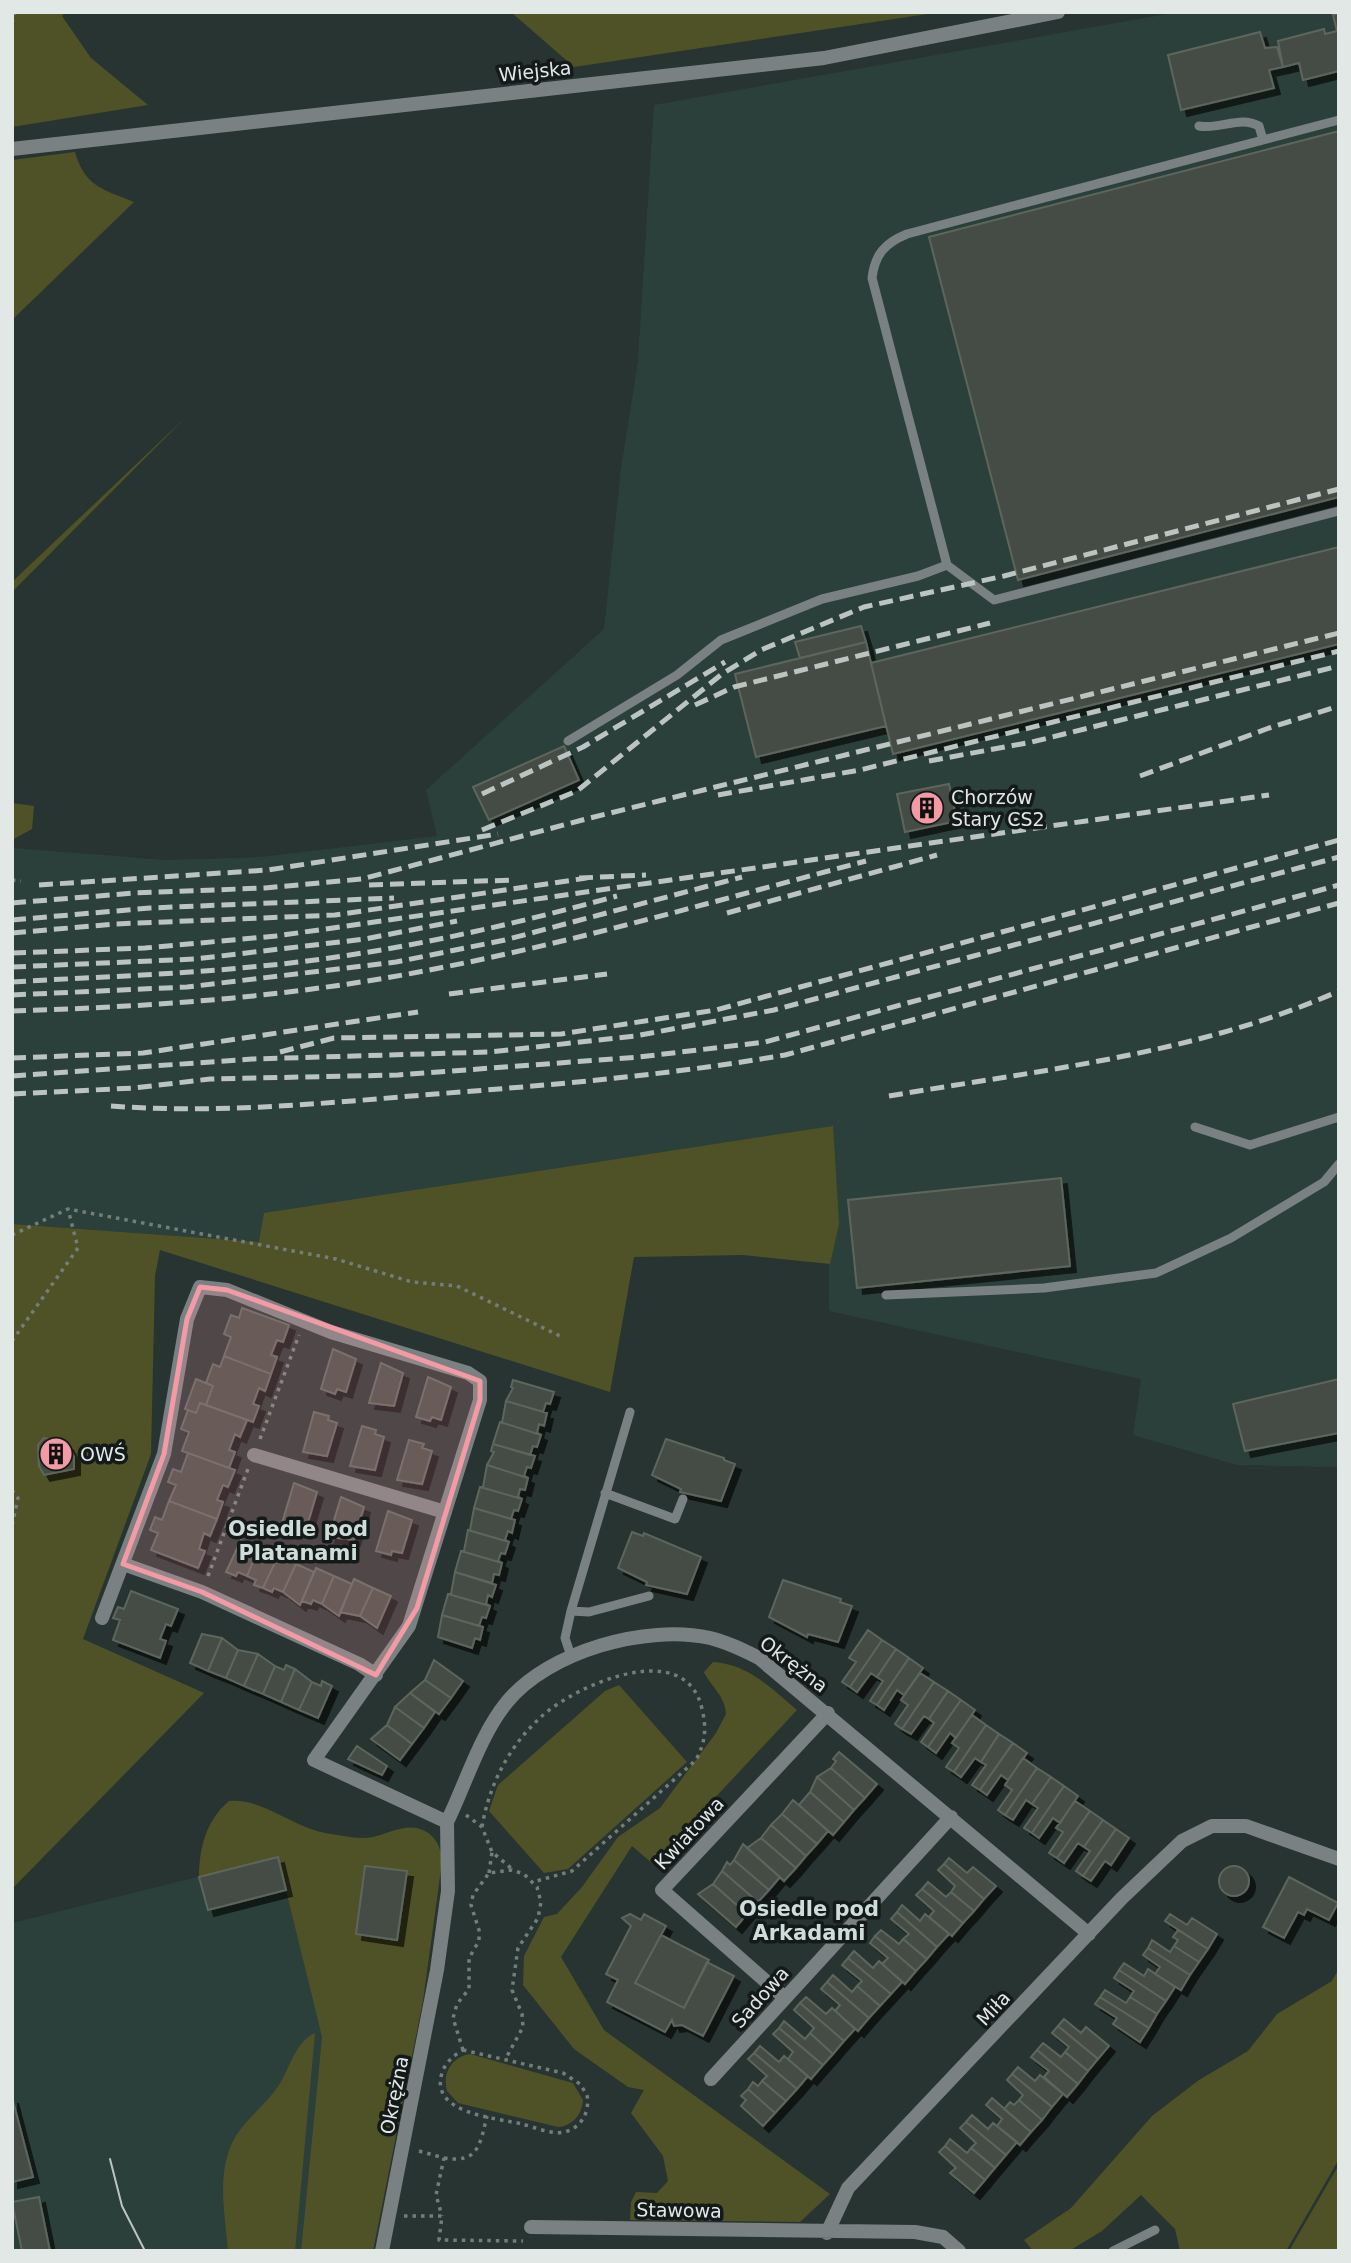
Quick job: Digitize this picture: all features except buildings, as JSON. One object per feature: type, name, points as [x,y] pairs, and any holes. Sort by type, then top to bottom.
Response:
[{"type":"street","name":"Wiejska","points":[[12,149],[824,58],[1058,12]]},
{"type":"street","points":[[102,1618],[164,1454],[187,1319],[200,1287],[227,1290],[331,1332],[468,1373],[480,1381],[480,1400],[417,1608],[409,1626],[376,1675],[314,1760],[447,1822]]},
{"type":"street","points":[[254,1455],[445,1512]]},
{"type":"street","points":[[123,1564],[202,1591],[359,1664],[376,1675]]},
{"type":"street","name":"Okrężna","points":[[382,2251],[437,1970],[448,1891],[447,1822],[496,1718],[506,1703],[529,1679],[571,1656],[649,1636],[676,1634],[709,1637],[759,1658],[1089,1934]]},
{"type":"street","name":"Kwiatowa","points":[[785,1998],[662,1891],[828,1713]]},
{"type":"street","name":"Sadowa","points":[[711,2080],[951,1817]]},
{"type":"street","name":"Miła","points":[[827,2233],[848,2188],[1089,1934],[1182,1841],[1212,1826],[1246,1826],[1339,1859]]},
{"type":"street","name":"Stawowa","points":[[531,2227],[827,2233]]},
{"type":"street","points":[[827,2233],[935,2233],[959,2251]]},
{"type":"lane","points":[[1199,126],[1220,126],[1248,120],[1259,126],[1263,140]]},
{"type":"lane","points":[[1339,120],[907,234],[888,242],[874,260],[872,278],[947,565],[994,600],[1339,511]]},
{"type":"lane","points":[[568,741],[677,675],[721,640],[822,599],[918,576],[947,565]]},
{"type":"lane","points":[[1195,1127],[1250,1145],[1339,1117]]},
{"type":"lane","points":[[886,1295],[1044,1288],[1156,1273],[1231,1238],[1324,1182],[1339,1164]]},
{"type":"lane","points":[[571,1656],[565,1638],[571,1611],[630,1412]]},
{"type":"lane","points":[[605,1493],[675,1519],[683,1499]]},
{"type":"lane","points":[[571,1611],[589,1612],[649,1596]]},
{"type":"lane","points":[[1113,2251],[1155,2231]]},
{"type":"path","points":[[12,23],[15,12]]},
{"type":"path","points":[[12,880],[22,881]]},
{"type":"path","points":[[12,1235],[68,1209],[336,1259],[412,1282],[457,1286],[560,1336]]},
{"type":"path","points":[[12,1341],[78,1248],[68,1209]]},
{"type":"path","points":[[12,1490],[18,1498],[12,1526]]},
{"type":"path","points":[[482,1827],[487,1798],[498,1773],[541,1716],[564,1698],[622,1674],[640,1670],[674,1674],[690,1687],[701,1702],[704,1716],[705,1742],[696,1760],[572,1871],[533,1882]]},
{"type":"path","points":[[465,1814],[482,1827],[492,1852],[512,1870],[533,1882],[540,1894],[540,1912],[518,1948],[517,1972],[511,1985],[523,2014],[523,2027],[506,2058]]},
{"type":"path","points":[[463,2050],[453,2018],[457,2004],[470,1989],[468,1958],[479,1941],[480,1930],[471,1905],[473,1895],[489,1873],[492,1852]]},
{"type":"path","points":[[489,1873],[512,1870]]},
{"type":"path","points":[[463,2050],[506,2058],[571,2076],[585,2089],[588,2107],[581,2122],[562,2133],[458,2108],[443,2093],[442,2072],[450,2059],[463,2050]]},
{"type":"path","points":[[414,2150],[461,2160],[471,2155],[479,2146],[487,2116]]},
{"type":"path","points":[[444,2158],[436,2195],[442,2216],[439,2241],[508,2241]]},
{"type":"path","points":[[405,2203],[402,2217],[442,2216]]},
{"type":"highlighted area","points":[[200,1287],[227,1290],[480,1381],[480,1400],[417,1608],[376,1675],[202,1592],[123,1564],[164,1454],[187,1319]]},
{"type":"shaded area","points":[[1178,12],[1339,12],[1339,1467],[1237,1465],[1133,1435],[1141,1379],[829,1311],[827,1138],[259,1242],[12,1224],[12,848],[166,860],[261,857],[437,836],[426,790],[604,629],[621,469],[638,361],[654,105]]},
{"type":"shaded area","points":[[278,1857],[322,2037],[301,2251],[12,2251],[12,1923]]},
{"type":"green space","points":[[12,12],[65,12],[62,16],[91,58],[148,105],[12,127]]},
{"type":"green space","points":[[511,12],[941,12],[574,67]]},
{"type":"green space","points":[[75,152],[79,164],[90,180],[104,190],[134,202],[12,320],[12,160]]},
{"type":"green space","points":[[186,417],[12,592],[12,582]]},
{"type":"green space","points":[[12,803],[34,806],[32,829],[12,840]]},
{"type":"green space","points":[[833,1126],[839,1224],[830,1264],[743,1255],[634,1257],[610,1392],[160,1250],[155,1276],[151,1454],[83,1639],[204,1693],[12,1889],[12,1224],[259,1242],[264,1213]]},
{"type":"green space","points":[[713,1662],[748,1672],[797,1710],[653,1864],[632,1846],[561,1957],[604,2030],[830,2194],[800,2222],[630,2220],[631,2202],[636,2192],[657,2193],[668,2181],[663,2156],[631,2113],[644,2090],[628,2087],[574,2049],[523,1985],[524,1956],[544,1917],[557,1914],[582,1887],[618,1837],[660,1808],[716,1733],[726,1714],[721,1697],[704,1672]]},
{"type":"green space","points":[[619,1685],[687,1762],[568,1869],[544,1873],[489,1811],[498,1785],[605,1691]]},
{"type":"green space","points":[[229,1801],[254,1804],[313,1830],[349,1837],[367,1838],[402,1829],[420,1829],[433,1837],[440,1851],[442,1862],[423,2001],[373,2251],[301,2251],[322,2037],[278,1858],[199,1877],[205,1836],[215,1817]]},
{"type":"green space","points":[[1339,1968],[1339,2159],[1286,2251],[1180,2251],[1175,2229],[1141,2195],[1102,2231],[1069,2251],[1033,2251],[1024,2240],[1071,2208],[1152,2116],[1199,2080],[1248,2051],[1277,2014],[1332,1981]]},
{"type":"green space","points":[[315,2033],[295,2251],[228,2251],[223,2189],[227,2158],[232,2144],[240,2130],[279,2085],[302,2043]]},
{"type":"green space","points":[[470,2054],[573,2083],[583,2100],[579,2114],[572,2122],[558,2127],[458,2103],[447,2091],[447,2072],[453,2062]]},
{"type":"green space","points":[[1339,2165],[1339,2251],[1289,2251],[1334,2173]]},
{"type":"tram line","points":[[110,2159],[122,2206],[145,2251]]},
{"type":"railway","points":[[482,830],[577,791],[722,674],[761,650],[864,607],[1004,576],[1339,489]]},
{"type":"railway","points":[[695,705],[734,687],[990,623]]},
{"type":"railway","points":[[12,903],[134,893],[265,888],[362,879],[586,819],[1339,633]]},
{"type":"railway","points":[[718,795],[860,770],[1339,651]]},
{"type":"railway","points":[[482,794],[583,747],[725,662]]},
{"type":"railway","points":[[929,761],[1032,742],[1339,666]]},
{"type":"railway","points":[[1140,776],[1269,728],[1339,706]]},
{"type":"railway","points":[[12,953],[145,948],[276,936],[1269,795]]},
{"type":"railway","points":[[1011,822],[1042,814]]},
{"type":"railway","points":[[39,885],[268,870],[498,834]]},
{"type":"railway","points":[[280,1052],[334,1038],[561,1034],[716,1010],[1339,840]]},
{"type":"railway","points":[[727,913],[937,855]]},
{"type":"railway","points":[[12,1076],[252,1059],[490,1052],[635,1036],[774,1010],[1339,857]]},
{"type":"railway","points":[[12,1011],[211,1000],[408,974],[581,936],[866,861]]},
{"type":"railway","points":[[579,878],[646,875]]},
{"type":"railway","points":[[12,995],[187,987],[396,962],[505,940],[742,877]]},
{"type":"railway","points":[[12,933],[115,924],[335,915],[587,878]]},
{"type":"railway","points":[[369,885],[513,880]]},
{"type":"railway","points":[[12,1094],[134,1088],[210,1079],[398,1075],[639,1057],[765,1042],[1339,885]]},
{"type":"railway","points":[[12,982],[221,970],[344,956],[436,940],[617,896]]},
{"type":"railway","points":[[12,920],[150,908],[394,898]]},
{"type":"railway","points":[[111,1106],[192,1109],[314,1104],[611,1079],[785,1055],[1339,903]]},
{"type":"railway","points":[[12,967],[195,959],[365,939],[457,921]]},
{"type":"railway","points":[[449,994],[607,974]]},
{"type":"railway","points":[[889,1096],[1061,1068],[1174,1045],[1285,1013],[1339,991]]},
{"type":"railway","points":[[12,1058],[143,1053],[418,1012]]},
{"type":"place","name":"Chorzów Stary CS2","points":[[927,808]]},
{"type":"place","name":"OWŚ","points":[[56,1454]]},
{"type":"district","name":"Osiedle pod Platanami","points":[[298,1541]]},
{"type":"district","name":"Osiedle pod Arkadami","points":[[809,1921]]}]
